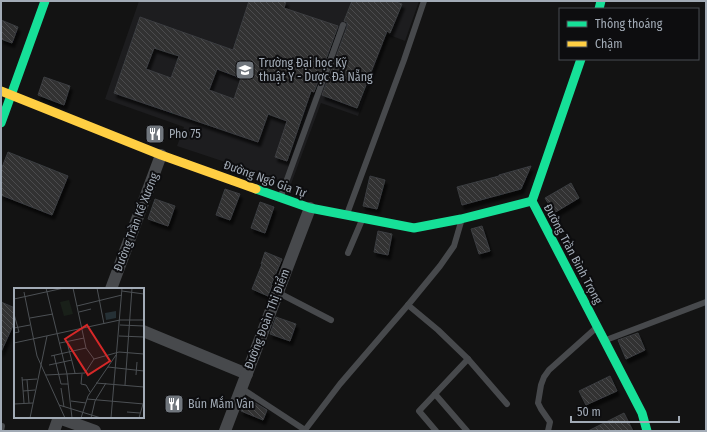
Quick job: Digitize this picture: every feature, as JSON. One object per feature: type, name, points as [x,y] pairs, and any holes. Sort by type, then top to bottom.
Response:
[{"type":"street","points":[[1,123],[45,1]]},
{"type":"street","name":"Đường Trần Bình Trọng","points":[[581,60],[532,201],[642,413],[647,431]]},
{"type":"street","name":"Đường Ngô Gia Tự","points":[[1,91],[161,155],[310,208],[414,228],[461,219],[532,201]]},
{"type":"street","name":"Đường Trần Kế Xương","points":[[110,288],[161,155]]},
{"type":"street","name":"Đường Đoàn Thị Điểm","points":[[225,431],[310,208]]},
{"type":"street","points":[[144,331],[246,374]]},
{"type":"street","points":[[54,431],[59,418],[95,431]]},
{"type":"lane","points":[[347,214],[404,60],[422,1]]},
{"type":"lane","points":[[280,197],[343,25]]},
{"type":"lane","points":[[348,253],[363,218]]},
{"type":"lane","points":[[241,388],[305,430],[340,384],[440,266],[454,246],[461,219]]},
{"type":"lane","points":[[277,292],[331,320]]},
{"type":"lane","points":[[604,340],[706,302]]},
{"type":"lane","points":[[408,305],[438,330],[468,359],[507,404]]},
{"type":"lane","points":[[548,431],[550,422],[538,402],[544,377],[598,327]]},
{"type":"lane","points":[[436,431],[419,412],[468,359]]},
{"type":"lane","points":[[435,394],[467,431]]},
{"type":"lane","points":[[1,426],[1,431]]},
{"type":"shaded area","name":"Trường Đại học Kỹ thuật Y - Dược Đà Nẵng","points":[[139,1],[419,1],[405,41],[387,34],[358,116],[321,103],[291,184],[177,146],[184,127],[105,99]]},
{"type":"building","points":[[249,1],[286,1],[284,8],[338,26],[314,92],[311,91],[287,161],[275,157],[287,121],[268,114],[258,142],[114,93],[140,17],[233,50]],"holes":[[[154,48],[179,56],[171,78],[146,69]],[[217,69],[241,78],[234,99],[209,90]]]},
{"type":"building","points":[[352,1],[393,1],[402,4],[390,33],[387,31],[357,108],[322,95],[347,27],[347,22],[344,21]]},
{"type":"building","points":[[1,20],[18,27],[12,43],[1,39]]},
{"type":"building","points":[[44,77],[70,86],[64,105],[38,95]]},
{"type":"building","points":[[8,152],[68,176],[52,215],[1,195],[1,170]]},
{"type":"building","points":[[531,166],[521,189],[462,205],[457,187]]},
{"type":"building","points":[[370,176],[385,180],[377,209],[363,206]]},
{"type":"building","points":[[571,183],[579,198],[554,213],[545,198]]},
{"type":"building","points":[[225,189],[240,194],[230,220],[216,215]]},
{"type":"building","points":[[155,199],[175,206],[168,226],[148,219]]},
{"type":"building","points":[[260,202],[274,207],[265,233],[251,228]]},
{"type":"building","points":[[482,226],[490,251],[479,254],[471,229]]},
{"type":"building","points":[[378,231],[392,234],[388,255],[374,252]]},
{"type":"building","points":[[265,252],[282,259],[268,296],[252,289]]},
{"type":"building","points":[[1,302],[14,308],[14,323],[1,352]]},
{"type":"building","points":[[276,317],[296,324],[290,341],[270,334]]},
{"type":"building","points":[[638,333],[645,350],[626,359],[618,340]]},
{"type":"building","points":[[610,376],[617,391],[586,405],[579,391]]},
{"type":"building","points":[[246,398],[267,410],[263,420],[241,411]]},
{"type":"building","points":[[624,413],[633,431],[588,431]]},
{"type":"traffic: fast","points":[[1,123],[45,1]]},
{"type":"traffic: fast","points":[[599,8],[601,1]]},
{"type":"traffic: fast","points":[[581,60],[532,201],[642,413],[647,431]]},
{"type":"traffic: fast","points":[[256,189],[310,208],[414,228],[461,219],[532,201]]},
{"type":"traffic: slow","points":[[1,91],[161,155],[256,189]]},
{"type":"place","name":"Trường Đại học Kỹ thuật Y - Dược Đà Nẵng","points":[[245,70]]},
{"type":"place","name":"Pho 75","points":[[155,134]]},
{"type":"place","name":"Bún Mắm Vân","points":[[174,404]]}]
